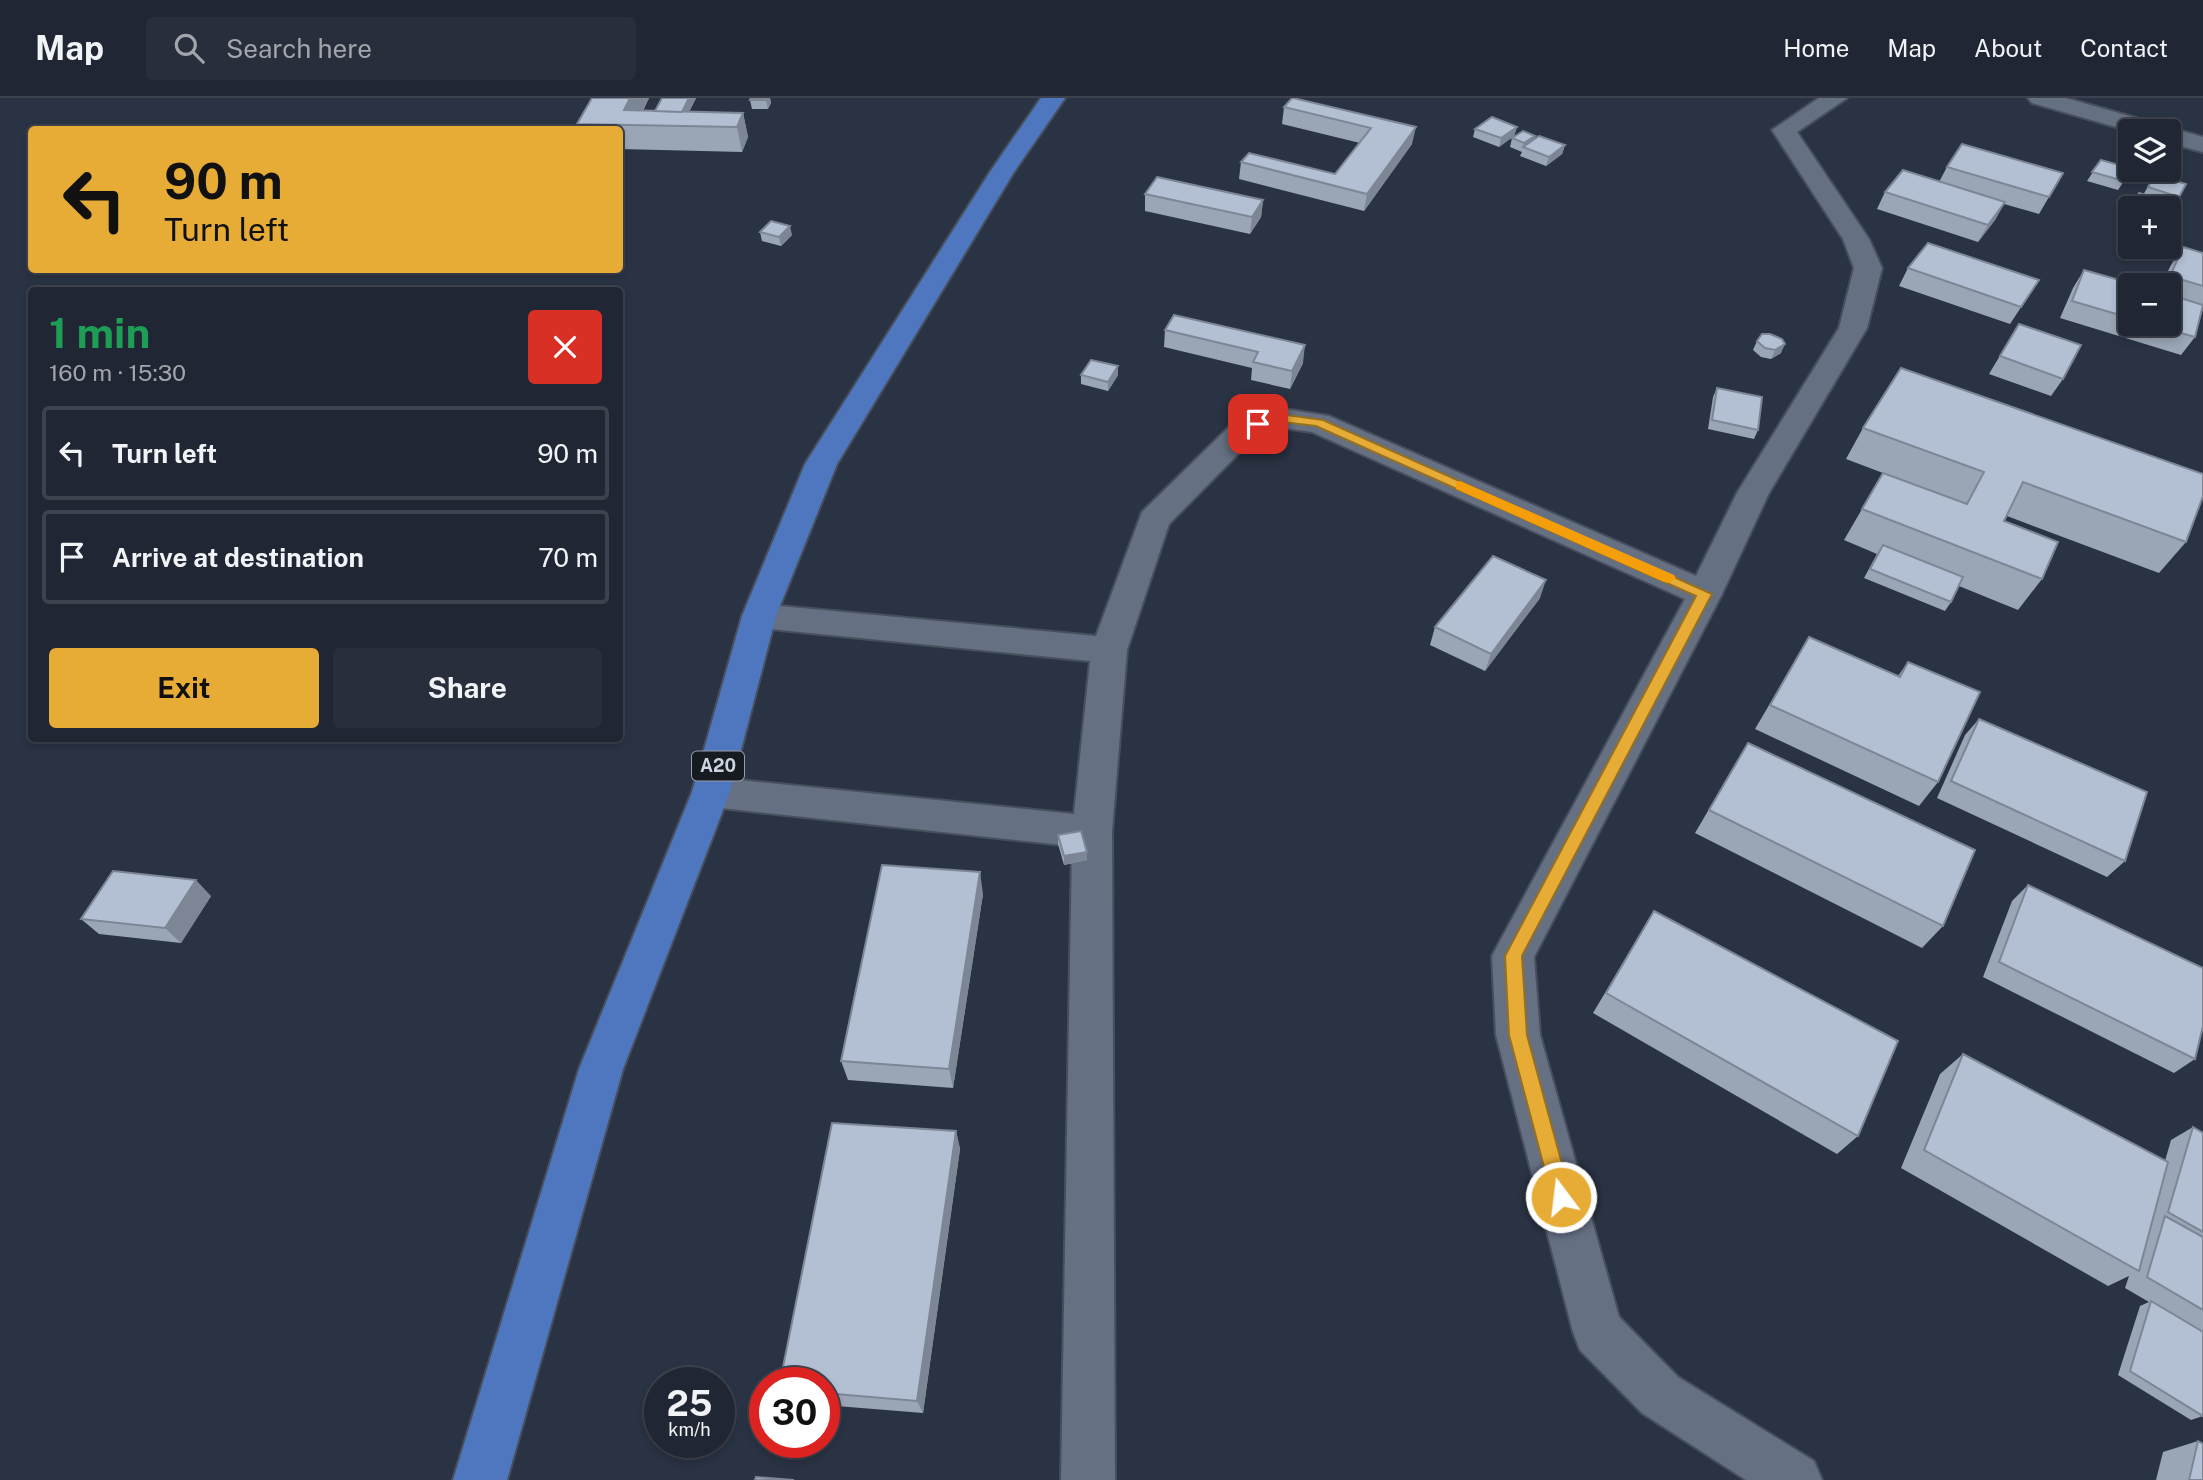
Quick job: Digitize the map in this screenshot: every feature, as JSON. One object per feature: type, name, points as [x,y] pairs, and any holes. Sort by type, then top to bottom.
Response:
[{"type":"main road","name":"A20","points":[[480,1480],[601,1069],[711,792],[759,616],[821,464],[974,217],[1053,98]]},
{"type":"street","points":[[1795,1480],[1660,1395],[1598,1332],[1518,1035],[1513,956],[1705,594],[1753,493],[1853,328],[1868,268],[1856,239],[1784,130],[1835,98]]},
{"type":"street","points":[[2040,98],[2118,120]]},
{"type":"street","points":[[2181,139],[2203,145]]},
{"type":"street","points":[[1088,1480],[1091,832],[1109,650],[1154,520],[1244,430],[1272,417],[1318,423],[1705,594]]},
{"type":"street","points":[[759,616],[1109,650]]},
{"type":"street","points":[[711,792],[1091,832]]},
{"type":"building","points":[[592,98],[630,98],[624,110],[743,113],[737,127],[577,124]]},
{"type":"building","points":[[662,98],[689,98],[682,112],[655,111]]},
{"type":"building","points":[[751,98],[767,98],[750,100]]},
{"type":"building","points":[[1292,98],[1416,127],[1367,194],[1241,162],[1249,153],[1335,174],[1371,128],[1284,107]]},
{"type":"building","points":[[1492,117],[1517,127],[1501,138],[1475,129]]},
{"type":"building","points":[[1523,131],[1535,136],[1524,143],[1512,138]]},
{"type":"building","points":[[1539,136],[1565,145],[1549,157],[1523,147]]},
{"type":"building","points":[[1962,144],[2063,173],[2049,197],[1947,167]]},
{"type":"building","points":[[2101,160],[2118,165],[2118,179],[2092,172]]},
{"type":"building","points":[[1903,170],[2005,202],[1988,225],[1885,192]]},
{"type":"building","points":[[1157,177],[1263,200],[1252,217],[1145,194]]},
{"type":"building","points":[[2151,182],[2186,184],[2180,196],[2148,187]]},
{"type":"building","points":[[771,221],[790,226],[779,237],[760,232]]},
{"type":"building","points":[[1928,243],[2039,280],[2021,307],[1908,268]]},
{"type":"building","points":[[2183,247],[2203,253],[2203,286],[2181,279],[2181,273],[2171,273],[2178,259],[2181,259]]},
{"type":"building","points":[[2084,270],[2118,280],[2118,314],[2072,301]]},
{"type":"building","points":[[2181,298],[2203,305],[2195,337],[2181,333]]},
{"type":"building","points":[[1174,315],[1305,345],[1292,371],[1253,362],[1258,352],[1165,330]]},
{"type":"building","points":[[2019,324],[2081,345],[2063,379],[2000,356]]},
{"type":"building","points":[[1762,334],[1782,339],[1785,344],[1775,350],[1765,348],[1757,341]]},
{"type":"building","points":[[1091,360],[1118,366],[1108,382],[1081,375]]},
{"type":"building","points":[[1901,368],[2203,474],[2203,496],[2186,542],[2023,482],[2004,521],[2058,542],[2042,579],[1862,509],[1883,473],[1967,504],[1984,472],[1863,428]]},
{"type":"building","points":[[1717,388],[1762,397],[1758,430],[1712,420]]},
{"type":"building","points":[[1883,545],[1963,577],[1951,602],[1870,569]]},
{"type":"building","points":[[1493,556],[1546,580],[1491,654],[1435,627]]},
{"type":"building","points":[[1809,637],[1900,677],[1908,662],[1980,692],[1938,782],[1770,705]]},
{"type":"building","points":[[1979,719],[2147,792],[2125,861],[1951,781]]},
{"type":"building","points":[[1748,743],[1975,850],[1943,926],[1709,810]]},
{"type":"building","points":[[1081,831],[1087,852],[1064,856],[1058,835]]},
{"type":"building","points":[[882,865],[980,872],[949,1069],[841,1061]]},
{"type":"building","points":[[113,871],[196,880],[165,928],[81,919]]},
{"type":"building","points":[[2028,885],[2203,968],[2203,1026],[2195,1059],[1999,962]]},
{"type":"building","points":[[1654,911],[1898,1041],[1858,1136],[1606,993]]},
{"type":"building","points":[[1963,1054],[2168,1162],[2139,1271],[1924,1150]]},
{"type":"building","points":[[832,1123],[956,1131],[917,1401],[840,1394],[840,1367],[783,1367]]},
{"type":"building","points":[[2193,1127],[2203,1133],[2203,1232],[2168,1212]]},
{"type":"building","points":[[2165,1216],[2203,1237],[2203,1310],[2147,1277]]},
{"type":"building","points":[[2151,1301],[2203,1332],[2203,1416],[2130,1371]]},
{"type":"building","points":[[2198,1441],[2203,1444],[2203,1480],[2189,1480]]},
{"type":"building","points":[[756,1477],[794,1480],[755,1480]]},
{"type":"slow traffic","points":[[1460,486],[1669,578]]},
{"type":"route","points":[[1258,424],[1272,417],[1318,423],[1705,594],[1513,956],[1518,1035],[1561,1197]]}]
